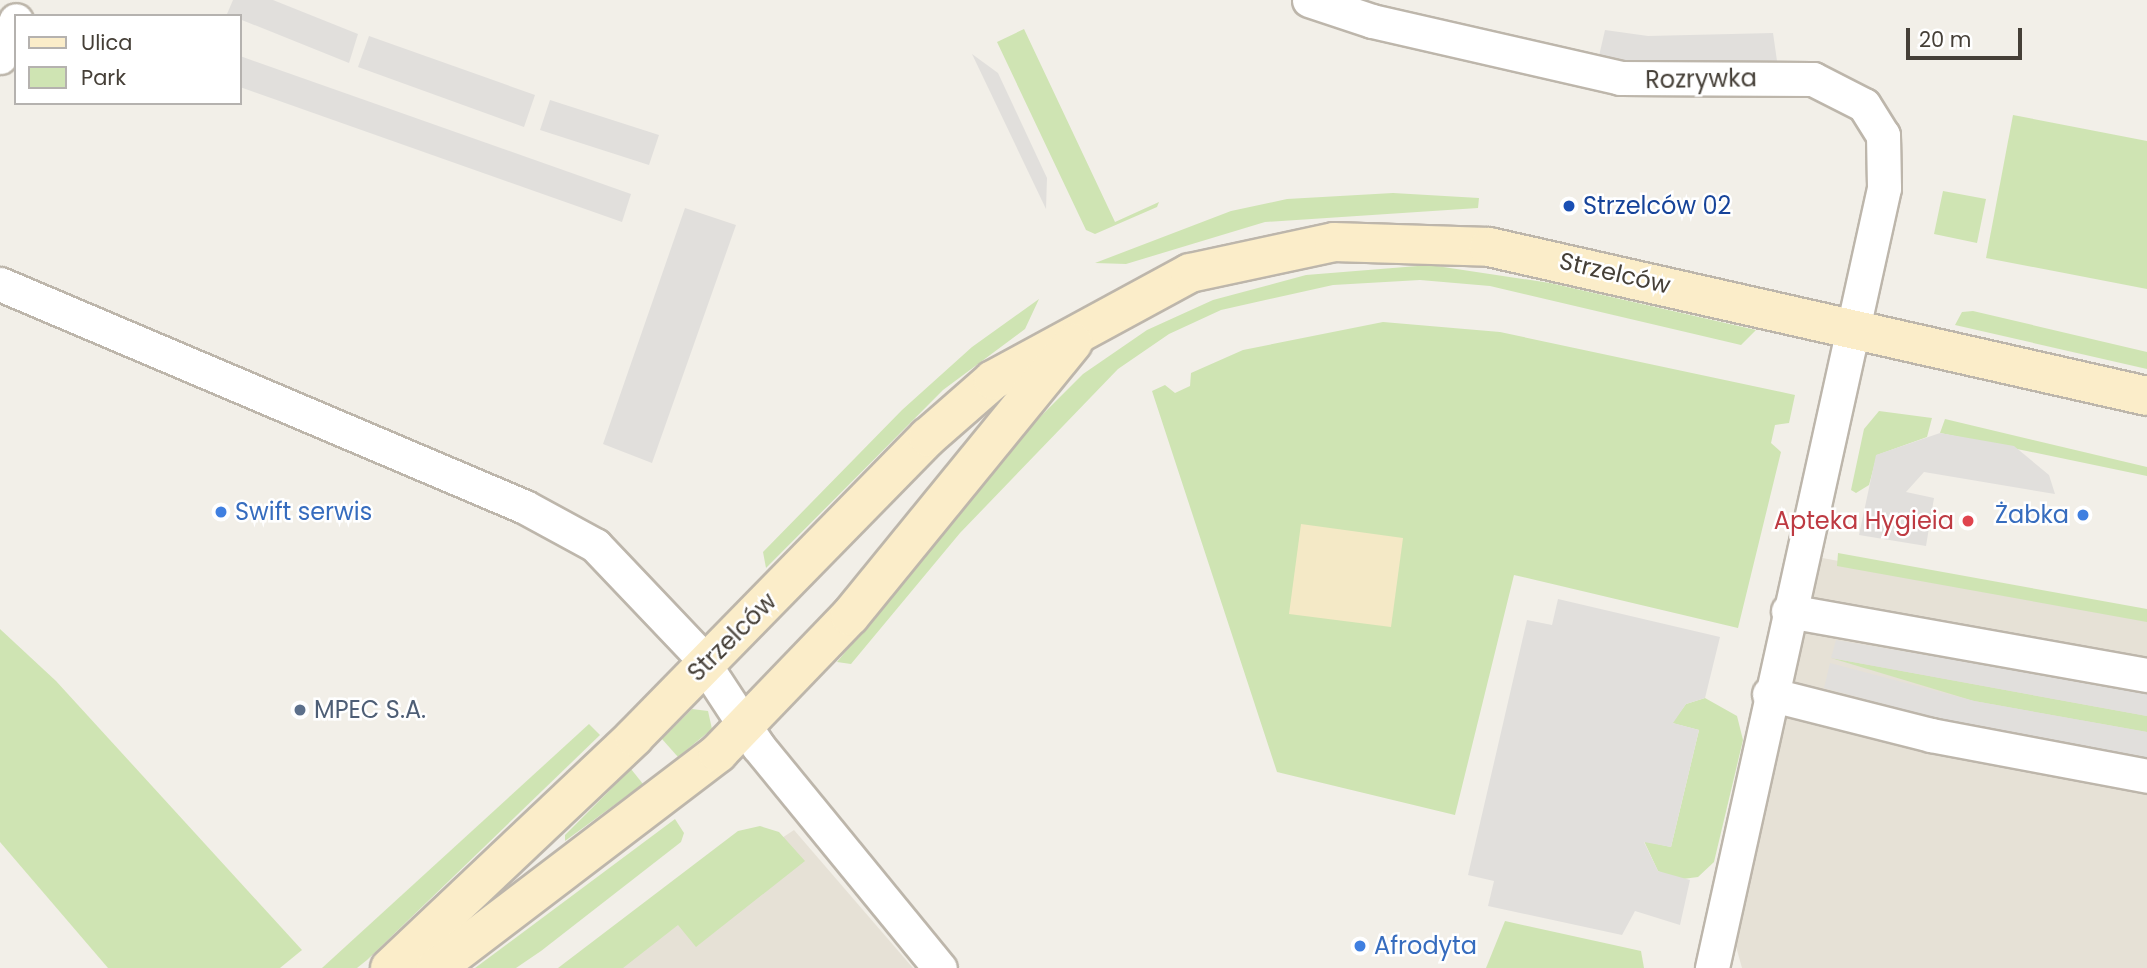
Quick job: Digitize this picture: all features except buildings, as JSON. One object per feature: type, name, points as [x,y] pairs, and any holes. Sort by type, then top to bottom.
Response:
[{"type":"street","name":"Rozrywka","points":[[1309,0],[1372,21],[1620,78],[1717,83],[1790,76],[1852,96],[1878,124],[1886,167],[1769,694],[1712,968]]},
{"type":"street","points":[[0,57],[14,25]]},
{"type":"street","name":"Strzelców","points":[[390,968],[704,665],[928,437],[993,380],[1157,288],[1221,264],[1300,246],[1381,240],[1513,251],[2147,396]]},
{"type":"street","points":[[0,284],[573,531],[614,562],[704,665],[744,726],[940,968]]},
{"type":"street","name":"Strzelców","points":[[436,968],[676,786],[744,726],[850,617],[1088,326]]},
{"type":"street","points":[[1788,611],[2147,675]]},
{"type":"street","points":[[1769,694],[1931,735],[2147,776]]},
{"type":"shaded area","points":[[233,0],[273,0],[358,34],[349,63],[242,20],[242,14],[227,14]]},
{"type":"shaded area","points":[[1605,30],[1648,36],[1773,33],[1777,61],[1625,61],[1599,56]]},
{"type":"shaded area","points":[[369,36],[535,95],[524,127],[358,67]]},
{"type":"shaded area","points":[[972,54],[998,73],[1047,178],[1046,209]]},
{"type":"shaded area","points":[[242,57],[631,194],[622,222],[242,88]]},
{"type":"shaded area","points":[[550,100],[659,135],[649,165],[540,130]]},
{"type":"shaded area","points":[[685,208],[736,225],[652,463],[603,444]]},
{"type":"shaded area","points":[[1940,433],[2014,446],[2049,475],[2055,494],[1924,472],[1906,492],[1934,498],[1926,546],[1859,535],[1876,455]]},
{"type":"shaded area","points":[[1817,557],[2147,618],[2147,968],[1742,968],[1725,907]]},
{"type":"shaded area","points":[[1558,599],[1720,637],[1705,698],[1686,704],[1673,723],[1699,730],[1671,847],[1644,842],[1658,871],[1690,880],[1680,925],[1635,911],[1622,935],[1488,906],[1494,881],[1468,875],[1527,620],[1552,625]]},
{"type":"shaded area","points":[[1836,640],[2147,692],[2147,716],[1831,658]]},
{"type":"shaded area","points":[[1830,663],[1974,701],[2147,732],[2147,759],[1961,725],[1824,688]]},
{"type":"shaded area","points":[[794,830],[913,968],[585,968]]},
{"type":"green space","points":[[1024,29],[1115,222],[1159,202],[1157,207],[1095,234],[1086,230],[997,42]]},
{"type":"green space","points":[[2013,115],[2147,141],[2147,289],[1986,258]]},
{"type":"green space","points":[[1943,191],[1986,199],[1977,243],[1934,234]]},
{"type":"green space","points":[[1393,193],[1479,198],[1478,208],[1265,222],[1126,264],[1095,263],[1231,211],[1287,199]]},
{"type":"green space","points":[[1430,265],[1550,283],[1756,330],[1741,345],[1490,286],[1420,280],[1333,285],[1221,310],[1169,334],[1118,369],[960,533],[851,664],[837,662],[1036,421],[1083,374],[1147,330],[1213,300],[1306,275]]},
{"type":"green space","points":[[1039,299],[1025,329],[943,390],[766,568],[763,552],[902,410],[972,347]]},
{"type":"green space","points":[[1973,311],[2147,352],[2147,369],[1955,325],[1962,312]]},
{"type":"green space","points":[[1383,322],[1500,332],[1795,395],[1789,423],[1775,425],[1771,443],[1781,452],[1738,628],[1514,575],[1455,815],[1277,772],[1152,391],[1165,385],[1175,393],[1190,386],[1191,373],[1243,350]]},
{"type":"green space","points":[[1879,411],[1932,418],[1927,437],[1877,455],[1869,485],[1856,493],[1851,490],[1864,429]]},
{"type":"green space","points":[[1945,419],[2147,467],[2147,476],[1940,433]]},
{"type":"green space","points":[[1838,553],[2147,609],[2147,622],[1837,566]]},
{"type":"green space","points":[[0,629],[56,681],[302,950],[280,968],[108,968],[0,842]]},
{"type":"green space","points":[[1831,658],[2147,716],[2147,732],[1974,701]]},
{"type":"green space","points":[[1705,698],[1737,716],[1743,740],[1714,862],[1698,877],[1675,880],[1658,871],[1644,841],[1671,847],[1699,730],[1672,723],[1686,704]]},
{"type":"green space","points":[[692,709],[708,711],[712,729],[678,757],[662,739]]},
{"type":"green space","points":[[589,724],[600,735],[367,960],[357,968],[322,968]]},
{"type":"green space","points":[[631,769],[643,784],[565,841],[565,835]]},
{"type":"green space","points":[[675,819],[684,833],[681,842],[541,951],[516,968],[475,968]]},
{"type":"green space","points":[[760,826],[779,832],[805,861],[696,947],[678,925],[623,968],[558,968],[738,831]]},
{"type":"green space","points":[[1505,921],[1641,951],[1644,968],[1486,968]]},
{"type":"sand","points":[[1301,524],[1403,538],[1391,627],[1289,614]]},
{"type":"place","name":"Strzelców 02","points":[[1569,206]]},
{"type":"place","name":"Swift serwis","points":[[221,512]]},
{"type":"place","name":"Żabka","points":[[2083,515]]},
{"type":"place","name":"Apteka Hygieia","points":[[1968,521]]},
{"type":"place","name":"MPEC S.A.","points":[[300,710]]},
{"type":"place","name":"Afrodyta","points":[[1360,946]]}]
